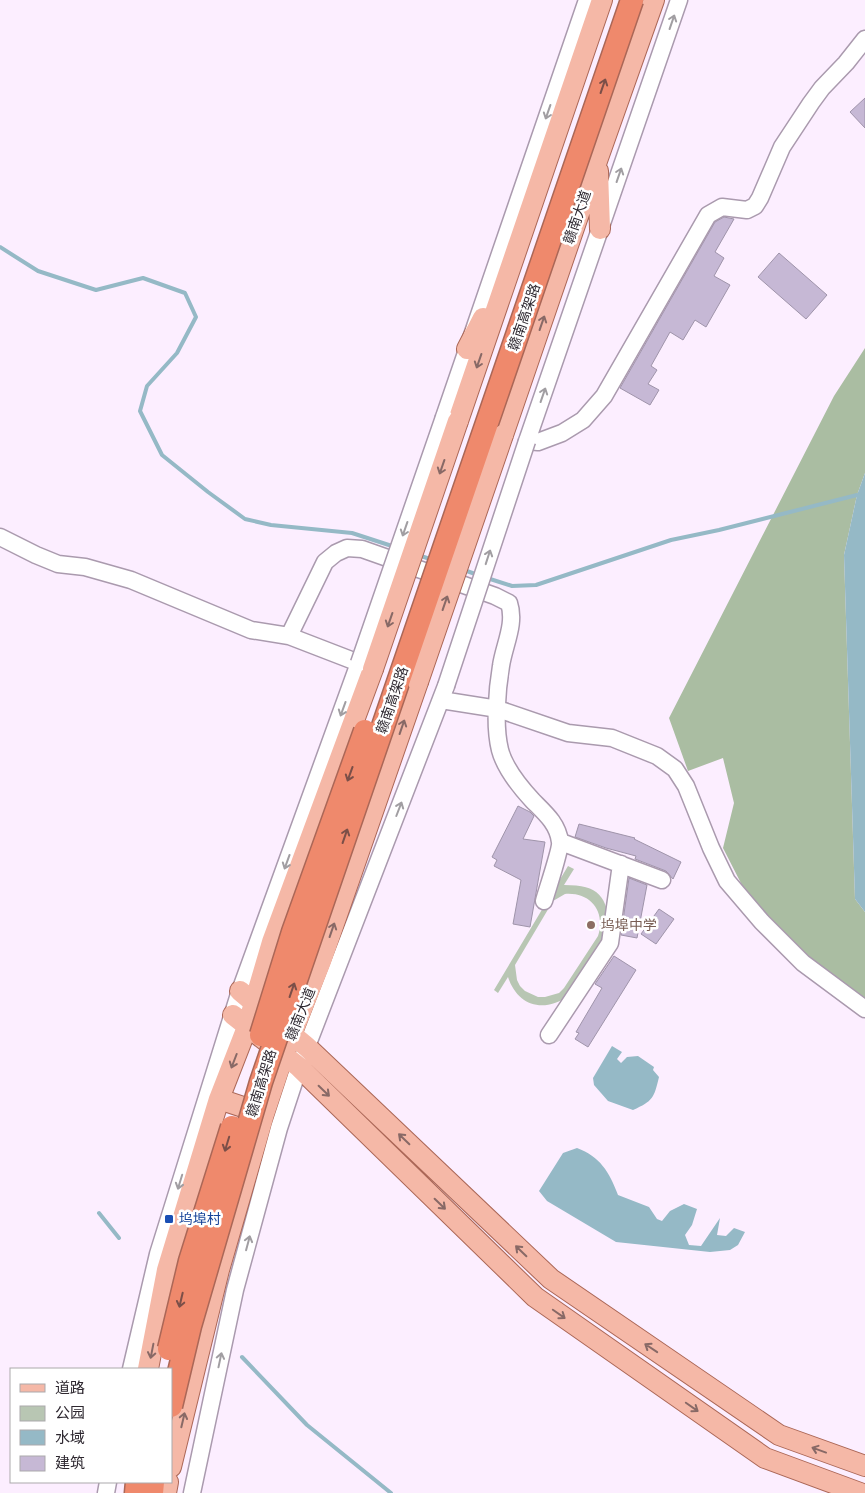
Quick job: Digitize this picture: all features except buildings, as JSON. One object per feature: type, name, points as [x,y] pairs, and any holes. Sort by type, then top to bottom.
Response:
[{"type":"highway","name":"赣南高架路","points":[[164,1368],[190,1261],[293,932],[449,495],[616,0]]},
{"type":"highway","name":"赣南高架路","points":[[172,1402],[190,1326],[261,1082],[632,0]]},
{"type":"main road","points":[[148,1368],[167,1270],[219,1099],[247,997],[272,942],[451,419],[516,254],[602,0]]},
{"type":"main road","name":"赣南大道","points":[[172,1463],[219,1270],[264,1114],[292,1060],[299,1041],[321,961],[654,0]]},
{"type":"main road","points":[[598,158],[600,229]]},
{"type":"main road","points":[[467,348],[516,254]]},
{"type":"main road","points":[[272,942],[321,961]]},
{"type":"main road","points":[[247,997],[299,1041],[551,1279],[779,1435],[865,1466]]},
{"type":"main road","points":[[240,1021],[292,1060],[535,1297],[766,1458],[860,1493]]},
{"type":"main road","points":[[219,1099],[264,1114]]},
{"type":"street","points":[[451,419],[467,348],[587,0]]},
{"type":"street","points":[[299,1041],[443,693],[527,441],[679,0]]},
{"type":"street","points":[[527,441],[538,442],[562,433],[589,414],[604,396],[708,215],[722,207],[747,210],[755,206],[782,147],[822,88],[846,63],[865,39]]},
{"type":"street","points":[[0,537],[28,552],[58,564],[85,567],[131,580],[250,630],[289,636],[366,666],[247,997]]},
{"type":"street","points":[[289,636],[325,562],[336,553],[347,548],[362,549],[495,596],[509,603],[512,612],[512,622],[501,666],[497,731],[500,751],[510,772],[523,790],[554,822],[560,842],[544,901]]},
{"type":"street","points":[[443,693],[498,709],[568,733],[612,738],[657,756],[675,769],[686,786],[710,848],[728,881],[762,922],[803,963],[865,1008]]},
{"type":"street","points":[[560,842],[662,880]]},
{"type":"street","points":[[549,1036],[610,943],[621,864]]},
{"type":"street","points":[[131,1368],[158,1254],[240,1021]]},
{"type":"street","points":[[192,1493],[235,1290],[279,1128],[292,1060]]},
{"type":"green space","points":[[865,348],[865,473],[857,495],[844,555],[855,899],[865,912],[865,998],[812,962],[791,943],[746,893],[723,848],[734,803],[723,758],[688,771],[669,718],[834,396]]},
{"type":"green space","points":[[568,866],[574,869],[564,885],[586,887],[599,895],[607,908],[611,929],[568,996],[549,1005],[532,1004],[518,994],[512,987],[508,977],[498,993],[494,990]],"holes":[[[565,894],[582,896],[594,905],[600,919],[598,936],[564,988],[559,993],[538,997],[525,991],[520,986],[517,980],[515,965],[553,901]]]},
{"type":"water","points":[[865,473],[865,912],[855,899],[844,555],[857,495]]},
{"type":"water","points":[[612,1046],[622,1052],[617,1059],[621,1063],[627,1057],[638,1056],[654,1067],[653,1070],[659,1077],[652,1098],[633,1110],[608,1101],[594,1085],[593,1078]]},
{"type":"water","points":[[577,1148],[598,1160],[611,1179],[618,1195],[649,1207],[657,1219],[662,1221],[670,1211],[684,1204],[697,1209],[692,1225],[685,1235],[689,1245],[701,1246],[720,1218],[717,1235],[726,1236],[734,1228],[745,1232],[738,1245],[730,1250],[710,1252],[616,1242],[547,1201],[539,1191],[563,1153]]},
{"type":"waterway","points":[[0,247],[38,271],[96,290],[143,278],[185,293],[196,317],[177,353],[147,386],[140,411],[162,455],[245,519],[271,525],[352,533],[395,547]]},
{"type":"waterway","points":[[487,578],[512,586],[536,585],[671,540],[719,530],[857,495],[865,498]]},
{"type":"waterway","points":[[418,555],[433,560]]},
{"type":"waterway","points":[[464,570],[478,575]]},
{"type":"waterway","points":[[99,1213],[119,1238]]},
{"type":"waterway","points":[[242,1357],[307,1425],[391,1493]]},
{"type":"place","name":"坞埠中学","points":[[591,925]]},
{"type":"place","name":"坞埠村","points":[[169,1219]]}]
